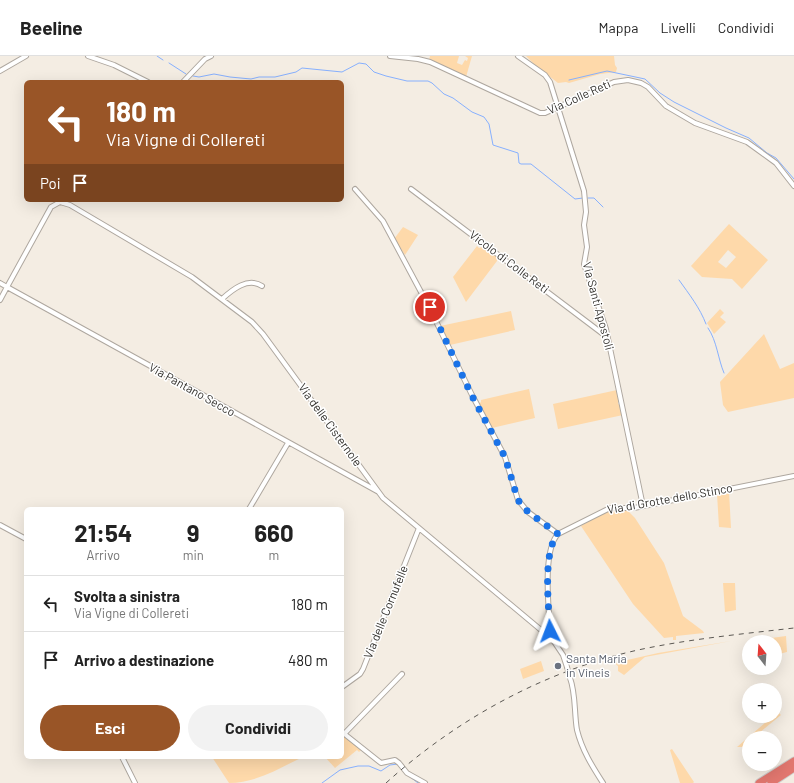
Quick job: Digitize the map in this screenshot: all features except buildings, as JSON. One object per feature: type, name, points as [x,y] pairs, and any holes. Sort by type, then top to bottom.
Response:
[{"type":"highway","points":[[760,783],[794,761]]},
{"type":"highway","points":[[771,783],[794,768]]},
{"type":"street","points":[[0,70],[26,56]]},
{"type":"street","points":[[88,56],[118,67],[144,80]]},
{"type":"street","points":[[185,80],[205,59],[211,56]]},
{"type":"street","name":"Via Colle Reti","points":[[390,56],[416,58],[430,62],[538,113],[544,113],[557,108],[615,81],[626,80],[638,82],[647,86],[666,106],[695,123],[742,139],[759,150],[777,164],[794,186]]},
{"type":"street","name":"Via Santi Apostoli","points":[[518,56],[549,79],[584,191],[586,212],[584,225],[587,247],[584,264],[607,337],[643,506]]},
{"type":"street","points":[[355,189],[383,220],[430,307],[472,396],[505,457],[518,500],[528,512],[558,534],[554,541],[547,574],[550,631],[548,635]]},
{"type":"street","name":"Vicolo di Colle Reti","points":[[411,189],[607,337]]},
{"type":"street","name":"Via delle Cisternole","points":[[0,300],[51,207],[57,202]]},
{"type":"street","name":"Via delle Cisternole","points":[[61,202],[70,205],[192,276],[252,322],[272,345],[378,492],[558,644],[573,686],[577,730],[583,750],[603,783]]},
{"type":"street","points":[[222,299],[238,287],[250,282],[254,282],[262,286]]},
{"type":"street","points":[[0,283],[7,287]]},
{"type":"street","name":"Via Pantano Secco","points":[[7,287],[378,492]]},
{"type":"street","points":[[251,507],[288,443]]},
{"type":"street","name":"Via di Grotte dello Stinco","points":[[558,534],[610,508],[634,508],[794,476]]},
{"type":"street","points":[[0,524],[24,538]]},
{"type":"street","name":"Via delle Cornufelle","points":[[344,686],[360,674],[363,669],[419,528]]},
{"type":"street","points":[[344,732],[402,674]]},
{"type":"street","points":[[344,734],[381,763],[395,760],[407,773],[425,783]]},
{"type":"street","points":[[123,759],[135,783]]},
{"type":"shaded area","points":[[430,56],[459,56],[457,63],[462,65],[468,58],[465,56],[472,56],[466,77],[429,60]]},
{"type":"shaded area","points":[[526,56],[614,56],[615,65],[617,68],[616,72],[600,74],[569,83],[558,83]]},
{"type":"shaded area","points":[[729,224],[768,260],[742,289],[732,279],[702,277],[691,266]],"holes":[[[728,250],[736,257],[726,268],[718,262]]]},
{"type":"shaded area","points":[[403,227],[418,235],[405,255],[394,239]]},
{"type":"shaded area","points":[[477,246],[479,248],[484,246],[500,257],[466,302],[453,277]]},
{"type":"shaded area","points":[[720,309],[724,313],[720,317],[726,322],[714,334],[707,323]]},
{"type":"shaded area","points":[[511,311],[515,330],[450,345],[440,326]]},
{"type":"shaded area","points":[[764,334],[780,369],[794,363],[794,398],[728,412],[723,405],[720,382]]},
{"type":"shaded area","points":[[529,389],[535,418],[492,428],[479,404],[481,400]]},
{"type":"shaded area","points":[[617,390],[620,401],[618,404],[621,405],[623,415],[558,429],[553,404]]},
{"type":"shaded area","points":[[729,491],[731,528],[719,527],[717,494]]},
{"type":"shaded area","points":[[622,509],[627,510],[635,518],[664,563],[683,616],[704,633],[676,636],[676,640],[673,640],[673,637],[664,638],[633,604],[581,526],[603,513]]},
{"type":"shaded area","points":[[723,583],[735,583],[736,610],[725,612]]},
{"type":"shaded area","points":[[786,636],[787,652],[782,653],[782,637]]},
{"type":"shaded area","points":[[731,641],[645,657],[624,675],[618,671],[618,666],[614,663],[658,653]]},
{"type":"shaded area","points":[[541,661],[544,671],[523,679],[520,669]]},
{"type":"shaded area","points":[[765,723],[771,723],[762,731],[756,731]]},
{"type":"shaded area","points":[[344,735],[362,749],[359,752],[357,750],[335,768],[327,759],[344,759]]},
{"type":"shaded area","points":[[742,743],[742,747],[737,747]]},
{"type":"shaded area","points":[[672,749],[694,782],[693,783],[680,783],[670,750]]},
{"type":"shaded area","points":[[213,759],[299,759],[258,778],[229,783]]},
{"type":"waterway","points":[[157,56],[163,60]]},
{"type":"waterway","points":[[169,63],[186,74]]},
{"type":"waterway","points":[[193,76],[199,77],[214,74],[251,79],[259,77],[275,77],[296,72],[302,68],[342,72],[359,63],[366,64],[374,72],[386,76],[407,81],[428,81],[444,94],[453,98],[472,112],[484,117],[489,124],[493,145],[518,153],[519,163],[531,164],[575,199],[583,198]]},
{"type":"waterway","points":[[569,80],[607,71],[645,79],[660,93],[674,102],[749,138],[767,153],[776,158],[794,179]]},
{"type":"waterway","points":[[588,198],[594,198],[603,207]]},
{"type":"waterway","points":[[679,280],[704,318],[706,324]]},
{"type":"waterway","points":[[708,328],[724,373]]},
{"type":"waterway","points":[[322,783],[340,770],[358,766],[369,766],[381,771],[390,765],[398,764]]},
{"type":"waterway","points":[[409,776],[418,783]]},
{"type":"railway","points":[[386,783],[442,738],[472,718],[503,700],[536,684],[569,671],[603,659],[657,646],[716,637],[794,628]]},
{"type":"place","name":"Santa Maria in Vineis","points":[[558,666]]},
{"type":"route","points":[[430,307],[472,396],[505,457],[514,492],[518,500],[528,512],[558,534],[554,541],[547,574],[550,631]]}]
